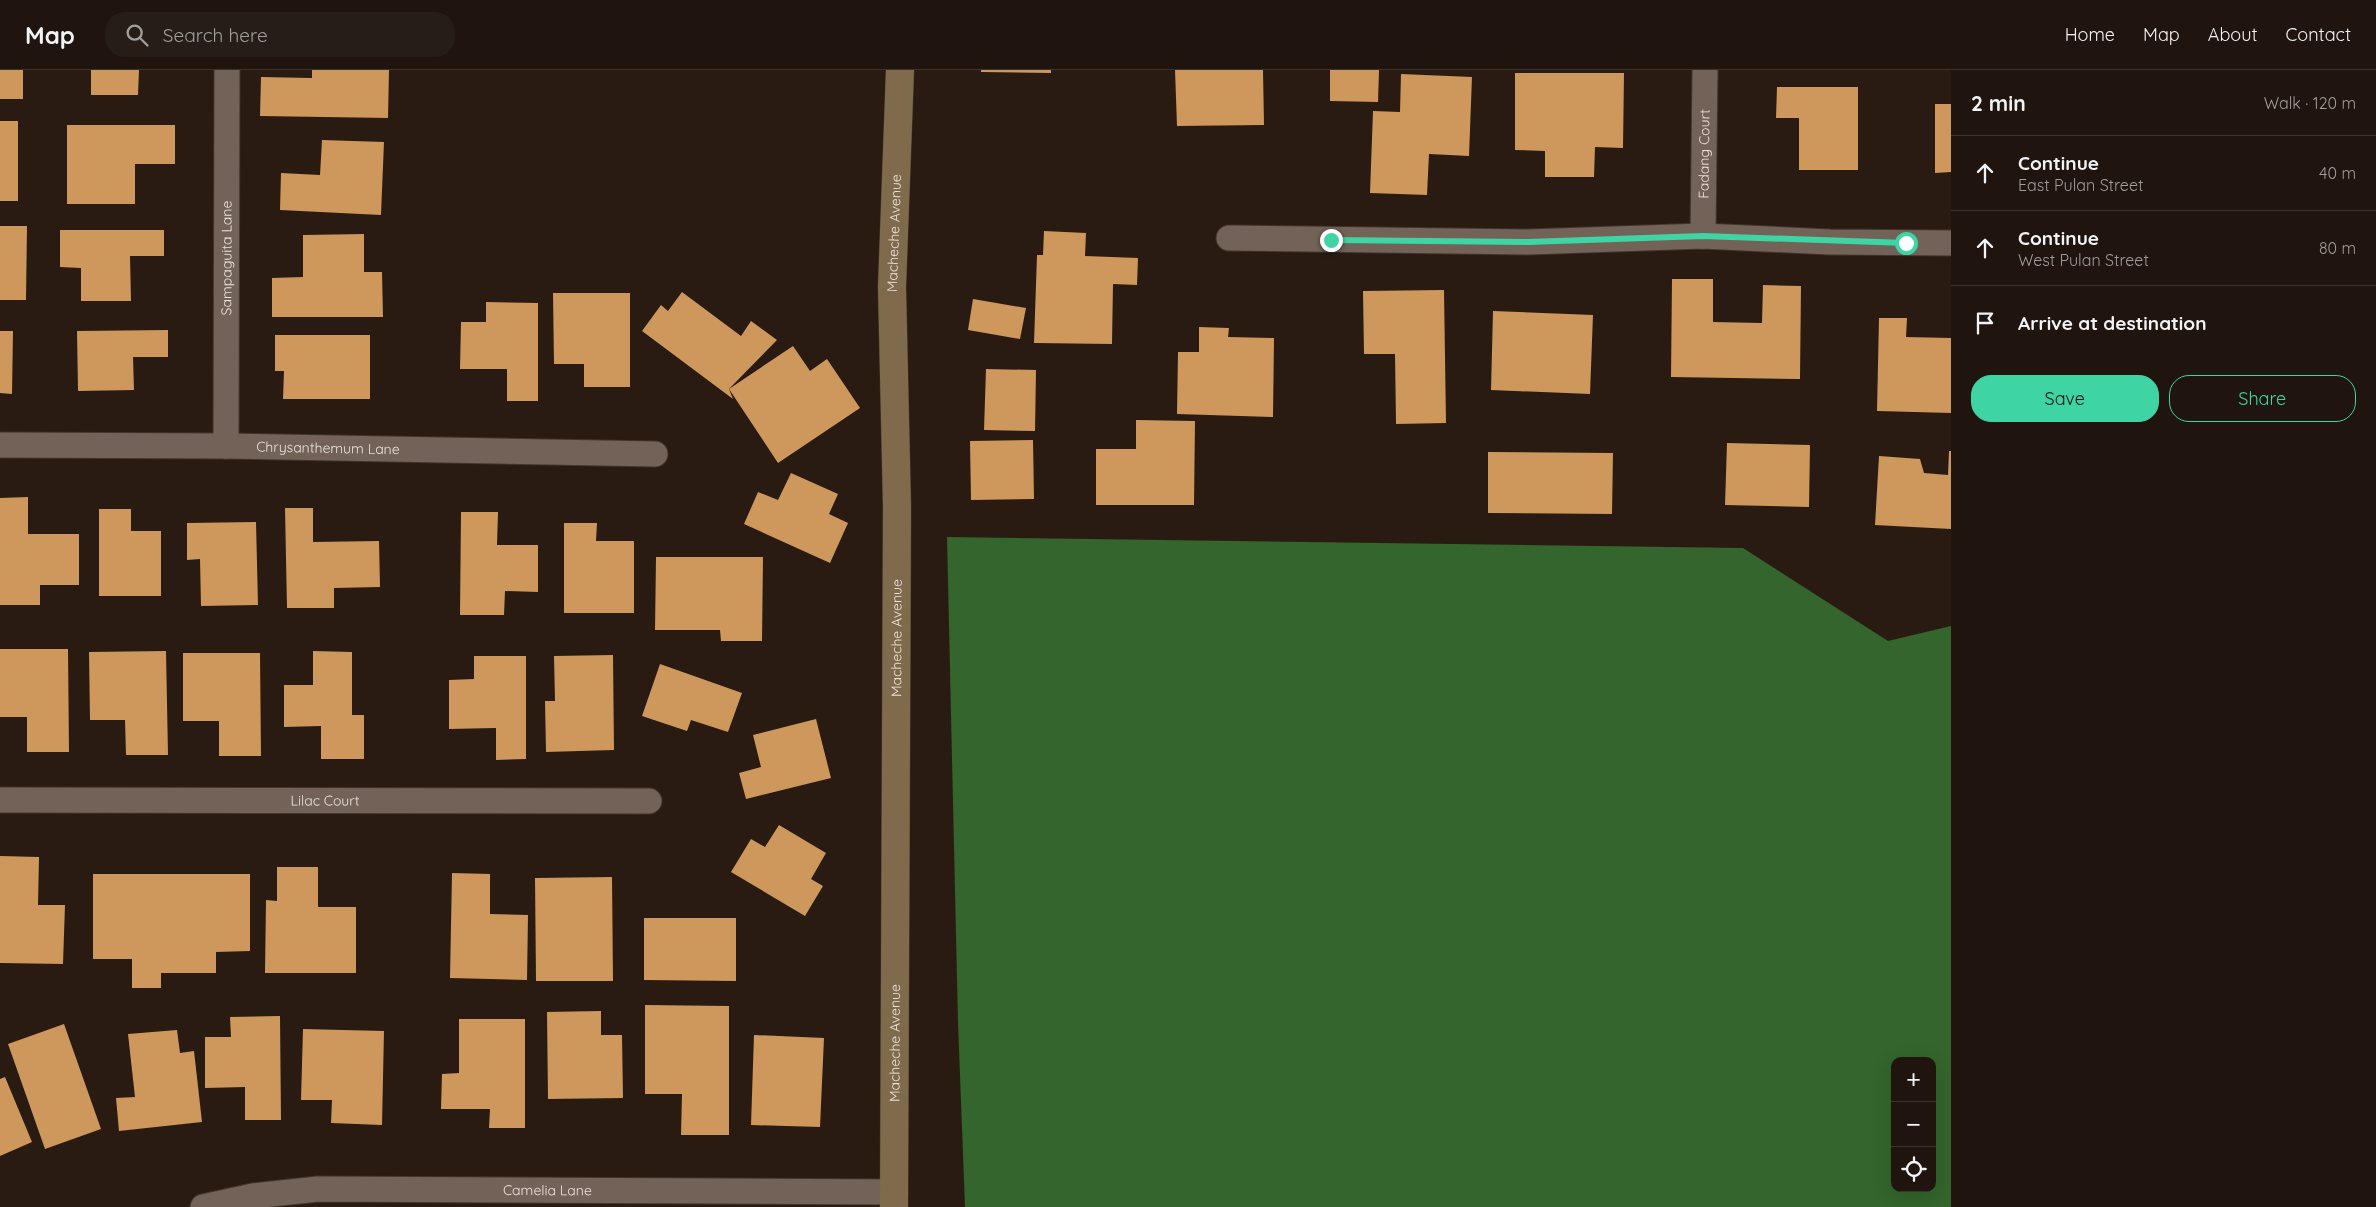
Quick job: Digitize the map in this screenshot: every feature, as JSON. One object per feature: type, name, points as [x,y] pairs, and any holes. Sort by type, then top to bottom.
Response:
[{"type":"main road","name":"Macheche Avenue","points":[[895,1200],[897,507],[892,287],[900,70]]},
{"type":"street","name":"Sampaguita Lane","points":[[226,446],[227,70]]},
{"type":"street","name":"Fadang Court","points":[[1703,236],[1705,70]]},
{"type":"street","points":[[1229,238],[1528,242],[1703,236],[1830,242],[1951,243]]},
{"type":"street","name":"Chrysanthemum Lane","points":[[0,444],[655,454]]},
{"type":"street","name":"Lilac Court","points":[[0,800],[649,801]]},
{"type":"street","name":"Camelia Lane","points":[[203,1207],[253,1196],[318,1189],[667,1199],[895,1200]]},
{"type":"green space","points":[[947,537],[1743,548],[1888,641],[1951,626],[1951,1207],[965,1207],[958,1023]]},
{"type":"building","points":[[0,70],[23,70],[23,99],[0,99]]},
{"type":"building","points":[[91,70],[139,70],[138,95],[91,95]]},
{"type":"building","points":[[312,70],[389,70],[388,118],[260,116],[261,77],[312,78]]},
{"type":"building","points":[[981,70],[1051,70],[1051,73],[981,72]]},
{"type":"building","points":[[1175,70],[1263,70],[1264,125],[1177,126]]},
{"type":"building","points":[[1330,70],[1379,70],[1378,102],[1330,101]]},
{"type":"building","points":[[1515,73],[1624,73],[1623,148],[1595,147],[1594,177],[1545,177],[1545,151],[1515,150]]},
{"type":"building","points":[[1401,74],[1472,77],[1469,156],[1429,154],[1427,195],[1370,193],[1373,111],[1400,112]]},
{"type":"building","points":[[1777,87],[1858,87],[1858,170],[1799,170],[1799,118],[1776,118]]},
{"type":"building","points":[[1935,104],[1951,104],[1951,172],[1935,173]]},
{"type":"building","points":[[0,121],[18,121],[18,201],[0,201]]},
{"type":"building","points":[[67,125],[175,125],[175,164],[135,164],[135,204],[67,204]]},
{"type":"building","points":[[322,140],[384,142],[381,215],[280,210],[281,173],[320,175]]},
{"type":"building","points":[[0,226],[27,226],[26,300],[0,300]]},
{"type":"building","points":[[60,230],[164,230],[164,256],[130,256],[131,301],[81,301],[81,268],[60,267]]},
{"type":"building","points":[[1044,231],[1086,233],[1085,256],[1138,258],[1137,285],[1113,284],[1112,344],[1034,343],[1037,255],[1043,255]]},
{"type":"building","points":[[364,234],[364,272],[382,272],[383,317],[272,317],[272,278],[303,277],[303,235]]},
{"type":"building","points":[[1672,279],[1713,279],[1713,322],[1762,323],[1763,285],[1801,286],[1800,379],[1671,377]]},
{"type":"building","points":[[1444,290],[1446,423],[1396,424],[1395,354],[1364,354],[1363,291]]},
{"type":"building","points":[[682,292],[741,336],[751,321],[777,340],[729,389],[733,399],[642,331],[661,305],[668,311]]},
{"type":"building","points":[[553,293],[630,293],[630,387],[584,387],[584,364],[554,364]]},
{"type":"building","points":[[973,299],[1026,308],[1020,339],[968,330]]},
{"type":"building","points":[[486,302],[538,303],[538,401],[507,401],[507,369],[460,369],[461,322],[486,322]]},
{"type":"building","points":[[1493,311],[1593,315],[1590,394],[1491,390]]},
{"type":"building","points":[[1879,318],[1907,318],[1906,337],[1951,338],[1951,413],[1877,411]]},
{"type":"building","points":[[1199,327],[1229,328],[1228,337],[1274,338],[1273,417],[1177,414],[1178,352],[1199,352]]},
{"type":"building","points":[[168,330],[168,357],[133,357],[134,390],[78,391],[77,331]]},
{"type":"building","points":[[0,331],[13,331],[12,394],[0,393]]},
{"type":"building","points":[[275,335],[370,335],[370,399],[283,399],[284,371],[275,371]]},
{"type":"building","points":[[793,346],[810,371],[827,359],[860,408],[778,463],[729,389]]},
{"type":"building","points":[[986,369],[1036,370],[1035,431],[984,430]]},
{"type":"building","points":[[1136,420],[1195,421],[1194,505],[1096,505],[1096,449],[1136,449]]},
{"type":"building","points":[[1033,440],[1034,499],[971,500],[970,441]]},
{"type":"building","points":[[1727,443],[1810,445],[1809,507],[1725,505]]},
{"type":"building","points":[[1949,451],[1951,451],[1951,529],[1875,525],[1879,456],[1920,459],[1924,473],[1948,475]]},
{"type":"building","points":[[1488,452],[1613,453],[1612,514],[1488,513]]},
{"type":"building","points":[[791,473],[838,494],[829,514],[848,523],[830,563],[744,524],[758,492],[778,500]]},
{"type":"building","points":[[28,497],[28,534],[79,534],[79,585],[40,585],[40,605],[0,605],[0,498]]},
{"type":"building","points":[[285,508],[313,508],[313,542],[379,541],[380,587],[334,588],[334,608],[287,608]]},
{"type":"building","points":[[99,509],[131,509],[131,531],[161,531],[161,596],[99,596]]},
{"type":"building","points":[[461,512],[498,512],[497,545],[538,545],[538,592],[505,591],[504,615],[460,615]]},
{"type":"building","points":[[256,522],[258,605],[201,606],[200,559],[187,560],[187,523]]},
{"type":"building","points":[[564,523],[597,523],[596,541],[634,541],[634,613],[564,613]]},
{"type":"building","points":[[656,557],[763,557],[762,641],[721,641],[720,630],[655,630]]},
{"type":"building","points":[[0,649],[68,649],[69,752],[27,752],[27,717],[0,717]]},
{"type":"building","points":[[166,651],[168,755],[126,755],[125,720],[90,720],[89,652]]},
{"type":"building","points":[[313,651],[352,652],[352,715],[364,715],[364,759],[321,759],[321,726],[284,727],[284,685],[313,685]]},
{"type":"building","points":[[183,653],[260,653],[261,756],[219,756],[219,721],[183,721]]},
{"type":"building","points":[[613,655],[614,750],[546,752],[545,701],[555,701],[554,656]]},
{"type":"building","points":[[474,656],[526,656],[526,759],[496,760],[496,728],[449,729],[449,680],[474,679]]},
{"type":"building","points":[[660,664],[742,693],[728,732],[691,720],[687,731],[642,716]]},
{"type":"building","points":[[816,719],[831,778],[746,799],[739,773],[761,767],[753,735]]},
{"type":"building","points":[[779,825],[826,853],[811,879],[823,886],[805,916],[731,872],[751,839],[765,847]]},
{"type":"building","points":[[0,856],[39,857],[38,905],[65,905],[63,964],[0,963]]},
{"type":"building","points":[[277,867],[318,867],[318,907],[356,907],[356,973],[265,973],[266,900],[277,901]]},
{"type":"building","points":[[452,873],[490,874],[490,914],[528,915],[527,980],[450,978]]},
{"type":"building","points":[[93,874],[250,874],[250,951],[216,952],[216,973],[161,973],[161,988],[132,988],[132,959],[93,959]]},
{"type":"building","points":[[612,877],[613,981],[536,981],[535,878]]},
{"type":"building","points":[[644,918],[736,918],[736,981],[644,980]]},
{"type":"building","points":[[645,1005],[729,1006],[729,1135],[681,1135],[682,1094],[645,1094]]},
{"type":"building","points":[[601,1011],[601,1035],[622,1035],[623,1098],[548,1099],[547,1012]]},
{"type":"building","points":[[280,1016],[281,1120],[245,1120],[245,1087],[205,1088],[205,1037],[231,1037],[230,1017]]},
{"type":"building","points":[[459,1019],[525,1019],[525,1128],[489,1128],[490,1109],[441,1109],[442,1074],[459,1073]]},
{"type":"building","points":[[64,1024],[101,1129],[45,1149],[8,1044]]},
{"type":"building","points":[[303,1029],[384,1031],[382,1125],[331,1123],[332,1100],[301,1100]]},
{"type":"building","points":[[177,1030],[180,1053],[194,1051],[202,1122],[119,1131],[116,1098],[135,1097],[128,1034]]},
{"type":"building","points":[[754,1035],[824,1038],[820,1127],[751,1125]]},
{"type":"building","points":[[5,1077],[32,1142],[0,1156],[0,1079]]},
{"type":"route","points":[[1331,240],[1528,242],[1666,239],[1703,236],[1830,242],[1906,243]]}]
